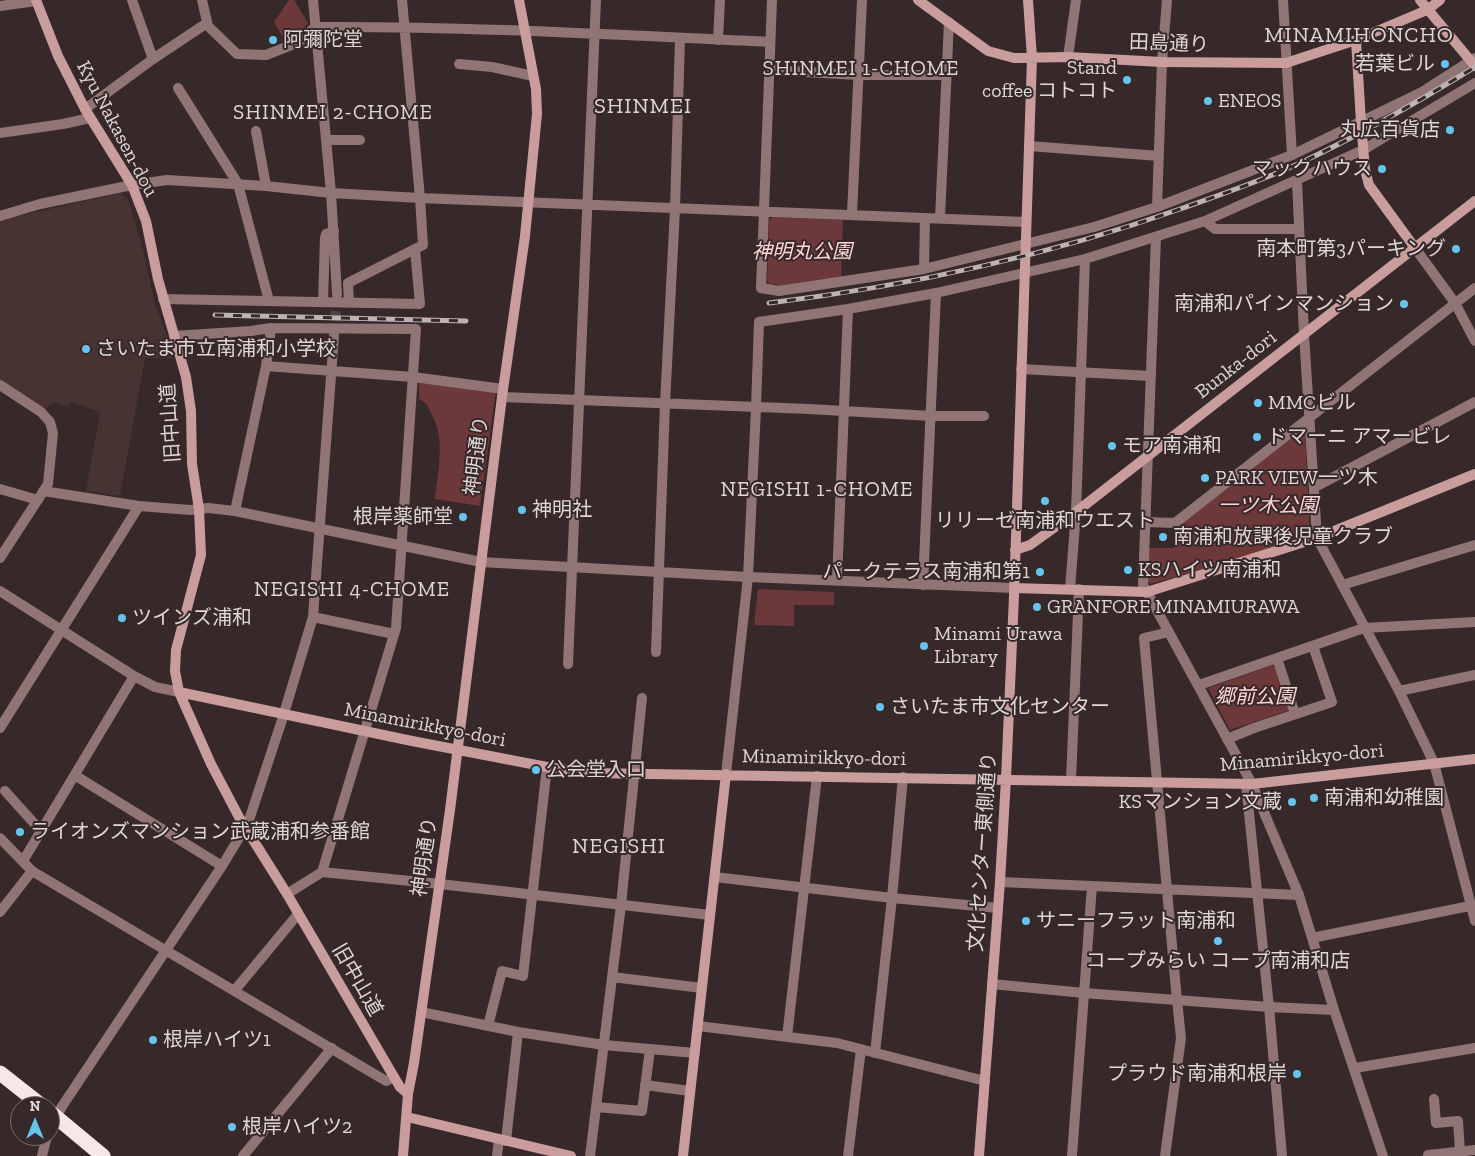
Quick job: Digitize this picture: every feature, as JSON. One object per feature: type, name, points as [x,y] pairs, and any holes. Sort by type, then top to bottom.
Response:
[{"type":"highway","points":[[0,1072],[30,1096]]},
{"type":"highway","points":[[60,1125],[103,1156]]},
{"type":"street","points":[[132,0],[154,59]]},
{"type":"street","points":[[202,0],[208,26],[237,54],[266,55],[299,42],[315,27],[404,26],[770,42]]},
{"type":"street","points":[[313,0],[331,193],[337,294]]},
{"type":"street","points":[[349,303],[348,283],[422,245],[420,198],[402,0]]},
{"type":"street","name":"神明通り","points":[[408,1094],[440,884],[502,393],[525,236],[537,114],[533,76],[519,0]]},
{"type":"street","points":[[568,664],[596,0]]},
{"type":"street","points":[[718,40],[720,0]]},
{"type":"street","points":[[772,0],[761,288],[779,291],[924,269],[1094,227],[1157,207],[1292,155],[1422,92],[1473,62],[1420,0]]},
{"type":"street","points":[[852,214],[862,0]]},
{"type":"street","name":"田島通り","points":[[918,0],[988,51],[1014,58],[1068,57],[1162,62],[1286,63],[1356,40],[1427,10],[1440,0]]},
{"type":"street","name":"文化センター東側通り","points":[[980,1156],[1000,882],[1014,588],[1032,58],[1028,0]]},
{"type":"street","points":[[1068,57],[1076,0]]},
{"type":"street","points":[[1157,207],[1162,62],[1167,0]]},
{"type":"street","points":[[1283,0],[1292,155]]},
{"type":"street","points":[[0,6],[36,1]]},
{"type":"street","name":"Kyu Nakasen-dou","points":[[36,1],[58,56],[88,113],[132,185],[146,221],[163,299],[174,336]]},
{"type":"street","points":[[940,218],[949,22]]},
{"type":"street","points":[[0,132],[63,124],[88,113],[154,59],[207,23]]},
{"type":"street","points":[[656,652],[665,404],[675,208],[680,38]]},
{"type":"street","points":[[1356,40],[1363,150],[1369,186],[1455,303],[1475,341]]},
{"type":"street","points":[[459,64],[492,67],[533,76]]},
{"type":"street","points":[[769,70],[858,75],[946,75]]},
{"type":"street","points":[[683,1156],[748,577],[758,322],[848,309],[936,293],[1085,259],[1205,221],[1363,150],[1475,83]]},
{"type":"street","points":[[178,88],[238,184],[269,302]]},
{"type":"street","points":[[256,131],[266,186]]},
{"type":"street","points":[[326,140],[360,140]]},
{"type":"street","points":[[1029,146],[1159,156]]},
{"type":"street","points":[[0,216],[40,204],[132,185],[167,180],[420,198],[1025,222]]},
{"type":"street","points":[[1297,181],[1304,334],[1317,538],[1434,763],[1473,905],[1475,921]]},
{"type":"street","name":"Bunka-dori","points":[[1015,550],[1030,545],[1076,512],[1475,201]]},
{"type":"street","points":[[924,269],[925,218]]},
{"type":"street","points":[[1205,221],[1215,229],[1299,229]]},
{"type":"street","points":[[323,302],[325,238],[326,234],[334,231]]},
{"type":"street","points":[[1156,236],[1143,585],[1227,739],[1299,896],[1334,1010],[1383,1156]]},
{"type":"street","points":[[163,299],[420,304],[415,249]]},
{"type":"street","points":[[1071,781],[1076,512],[1085,259]]},
{"type":"street","points":[[1146,522],[1175,522],[1475,288]]},
{"type":"street","points":[[924,585],[936,293]]},
{"type":"street","points":[[837,580],[848,309]]},
{"type":"street","points":[[235,511],[266,366],[271,328]]},
{"type":"street","points":[[174,336],[271,328],[416,329],[396,628],[322,872]]},
{"type":"street","name":"旧中山道","points":[[174,336],[189,393],[193,474],[199,509]]},
{"type":"street","points":[[60,1107],[167,950],[245,828],[284,714],[313,617],[334,336]]},
{"type":"street","points":[[266,366],[413,378],[502,393],[579,400],[844,410],[931,416],[984,416]]},
{"type":"street","points":[[1021,369],[1151,376]]},
{"type":"street","points":[[0,385],[41,412],[50,422],[53,433],[48,484],[0,558]]},
{"type":"street","points":[[1314,487],[1475,402]]},
{"type":"street","points":[[0,489],[41,496],[139,506],[190,510],[208,508],[235,511],[481,562],[924,585],[1147,592],[1317,538],[1475,474]]},
{"type":"street","points":[[0,728],[139,506]]},
{"type":"street","points":[[199,509],[201,555],[178,641],[174,671],[179,692],[211,764],[245,828]]},
{"type":"street","points":[[1342,585],[1475,545]]},
{"type":"street","points":[[0,591],[134,676],[155,686],[179,692]]},
{"type":"street","points":[[313,617],[394,634]]},
{"type":"street","points":[[1199,685],[1364,628],[1475,622]]},
{"type":"street","points":[[1165,1156],[1182,1038],[1176,1000],[1144,638],[1169,632]]},
{"type":"street","points":[[1227,739],[1332,702],[1313,646]]},
{"type":"street","points":[[1277,658],[1295,714]]},
{"type":"street","points":[[1398,691],[1475,675]]},
{"type":"street","points":[[22,861],[76,776],[134,676]]},
{"type":"street","name":"Minamirikkyo-dori","points":[[179,692],[547,767],[590,772],[1249,784],[1475,759]]},
{"type":"street","points":[[590,1156],[612,977],[642,698]]},
{"type":"street","points":[[488,1026],[502,971],[524,976],[547,767]]},
{"type":"street","points":[[76,776],[222,866]]},
{"type":"street","points":[[787,1037],[817,776]]},
{"type":"street","points":[[875,1052],[903,777]]},
{"type":"street","points":[[1249,784],[1256,894],[1282,1156]]},
{"type":"street","points":[[4,791],[42,831]]},
{"type":"street","name":"旧中山道","points":[[245,828],[287,894],[394,1078],[408,1094]]},
{"type":"street","points":[[0,838],[32,871],[386,1080],[394,1078]]},
{"type":"street","points":[[0,912],[32,871]]},
{"type":"street","points":[[287,894],[322,872],[710,915]]},
{"type":"street","points":[[715,877],[892,898],[998,908]]},
{"type":"street","points":[[1000,882],[1299,896]]},
{"type":"street","points":[[1072,1156],[1092,886]]},
{"type":"street","points":[[1312,938],[1473,905]]},
{"type":"street","points":[[235,990],[298,914]]},
{"type":"street","points":[[612,977],[702,988]]},
{"type":"street","points":[[992,984],[1268,1007],[1334,1010]]},
{"type":"street","points":[[421,1012],[518,1032],[604,1045],[695,1053]]},
{"type":"street","points":[[698,1026],[837,1043],[985,1081]]},
{"type":"street","points":[[497,1156],[502,1140],[518,1032]]},
{"type":"street","points":[[243,1156],[332,1048]]},
{"type":"street","points":[[1355,1068],[1475,1048]]},
{"type":"street","points":[[596,1107],[642,1111],[650,1049]]},
{"type":"street","points":[[848,1156],[861,1049]]},
{"type":"street","points":[[645,1085],[690,1090]]},
{"type":"street","points":[[403,1156],[408,1094]]},
{"type":"street","points":[[1434,1099],[1436,1123],[1458,1121],[1462,1153]]},
{"type":"street","points":[[406,1118],[571,1156]]},
{"type":"street","points":[[1428,1155],[1462,1153],[1475,1150]]},
{"type":"shaded area","name":"さいたま市立南浦和小学校","points":[[121,193],[128,199],[141,242],[155,304],[174,359],[145,358],[120,496],[86,491],[100,412],[71,402],[68,407],[54,402],[41,412],[0,385],[0,220]]},
{"type":"green space","points":[[289,0],[294,0],[308,23],[295,39],[286,43],[274,22]]},
{"type":"green space","name":"神明丸公園","points":[[773,217],[843,220],[841,279],[779,287],[776,284],[770,285],[767,281],[769,220]]},
{"type":"green space","points":[[419,383],[496,391],[480,506],[435,499],[440,444],[436,423],[428,406],[419,399]]},
{"type":"green space","name":"一ツ木公園","points":[[1300,432],[1305,433],[1310,532],[1256,553],[1151,584],[1146,581],[1148,548],[1174,548],[1174,527]]},
{"type":"green space","points":[[758,589],[834,592],[834,605],[794,605],[794,626],[754,625]]},
{"type":"green space","name":"郷前公園","points":[[1274,665],[1290,710],[1230,730],[1208,688]]},
{"type":"tunnel","points":[[334,336],[337,295]]},
{"type":"railway","points":[[769,303],[874,288],[977,267],[1028,255],[1130,226],[1240,188],[1300,163],[1389,118],[1475,67]]},
{"type":"railway","points":[[215,315],[466,321]]},
{"type":"place","name":"阿彌陀堂","points":[[273,40]]},
{"type":"place","name":"若葉ビル","points":[[1445,64]]},
{"type":"place","name":"Stand coffee コトコト","points":[[1127,80]]},
{"type":"place","name":"ENEOS","points":[[1208,101]]},
{"type":"place","name":"丸広百貨店","points":[[1450,130]]},
{"type":"place","name":"マックハウス","points":[[1382,169]]},
{"type":"place","name":"南本町第3パーキング","points":[[1456,249]]},
{"type":"place","name":"南浦和パインマンション","points":[[1404,304]]},
{"type":"place","name":"さいたま市立南浦和小学校","points":[[86,349]]},
{"type":"place","name":"MMCビル","points":[[1258,403]]},
{"type":"place","name":"ドマーニ アマービレ","points":[[1257,437]]},
{"type":"place","name":"モア南浦和","points":[[1112,446]]},
{"type":"place","name":"PARK VIEW一ツ木","points":[[1205,478]]},
{"type":"place","name":"リリーゼ南浦和ウエスト","points":[[1045,501]]},
{"type":"place","name":"神明社","points":[[522,510]]},
{"type":"place","name":"根岸薬師堂","points":[[463,517]]},
{"type":"place","name":"南浦和放課後児童クラブ","points":[[1163,537]]},
{"type":"place","name":"KSハイツ南浦和","points":[[1128,570]]},
{"type":"place","name":"パークテラス南浦和第1","points":[[1040,572]]},
{"type":"place","name":"GRANFORE MINAMIURAWA","points":[[1037,607]]},
{"type":"place","name":"ツインズ浦和","points":[[122,618]]},
{"type":"place","name":"Minami Urawa Library","points":[[924,646]]},
{"type":"place","name":"さいたま市文化センター","points":[[880,707]]},
{"type":"place","name":"公会堂入口","points":[[536,770]]},
{"type":"place","name":"南浦和幼稚園","points":[[1314,798]]},
{"type":"place","name":"KSマンション文蔵","points":[[1292,802]]},
{"type":"place","name":"ライオンズマンション武蔵浦和参番館","points":[[20,832]]},
{"type":"place","name":"サニーフラット南浦和","points":[[1026,921]]},
{"type":"place","name":"コープみらい コープ南浦和店","points":[[1218,941]]},
{"type":"place","name":"根岸ハイツ1","points":[[153,1040]]},
{"type":"place","name":"プラウド南浦和根岸","points":[[1297,1074]]},
{"type":"place","name":"根岸ハイツ2","points":[[232,1127]]},
{"type":"district","name":"MINAMIHONCHO","points":[[1359,36]]},
{"type":"district","name":"SHINMEI 1-CHOME","points":[[861,69]]},
{"type":"district","name":"SHINMEI","points":[[643,107]]},
{"type":"district","name":"SHINMEI 2-CHOME","points":[[333,113]]},
{"type":"district","name":"NEGISHI 1-CHOME","points":[[817,490]]},
{"type":"district","name":"NEGISHI 4-CHOME","points":[[352,590]]},
{"type":"district","name":"NEGISHI","points":[[619,847]]}]
